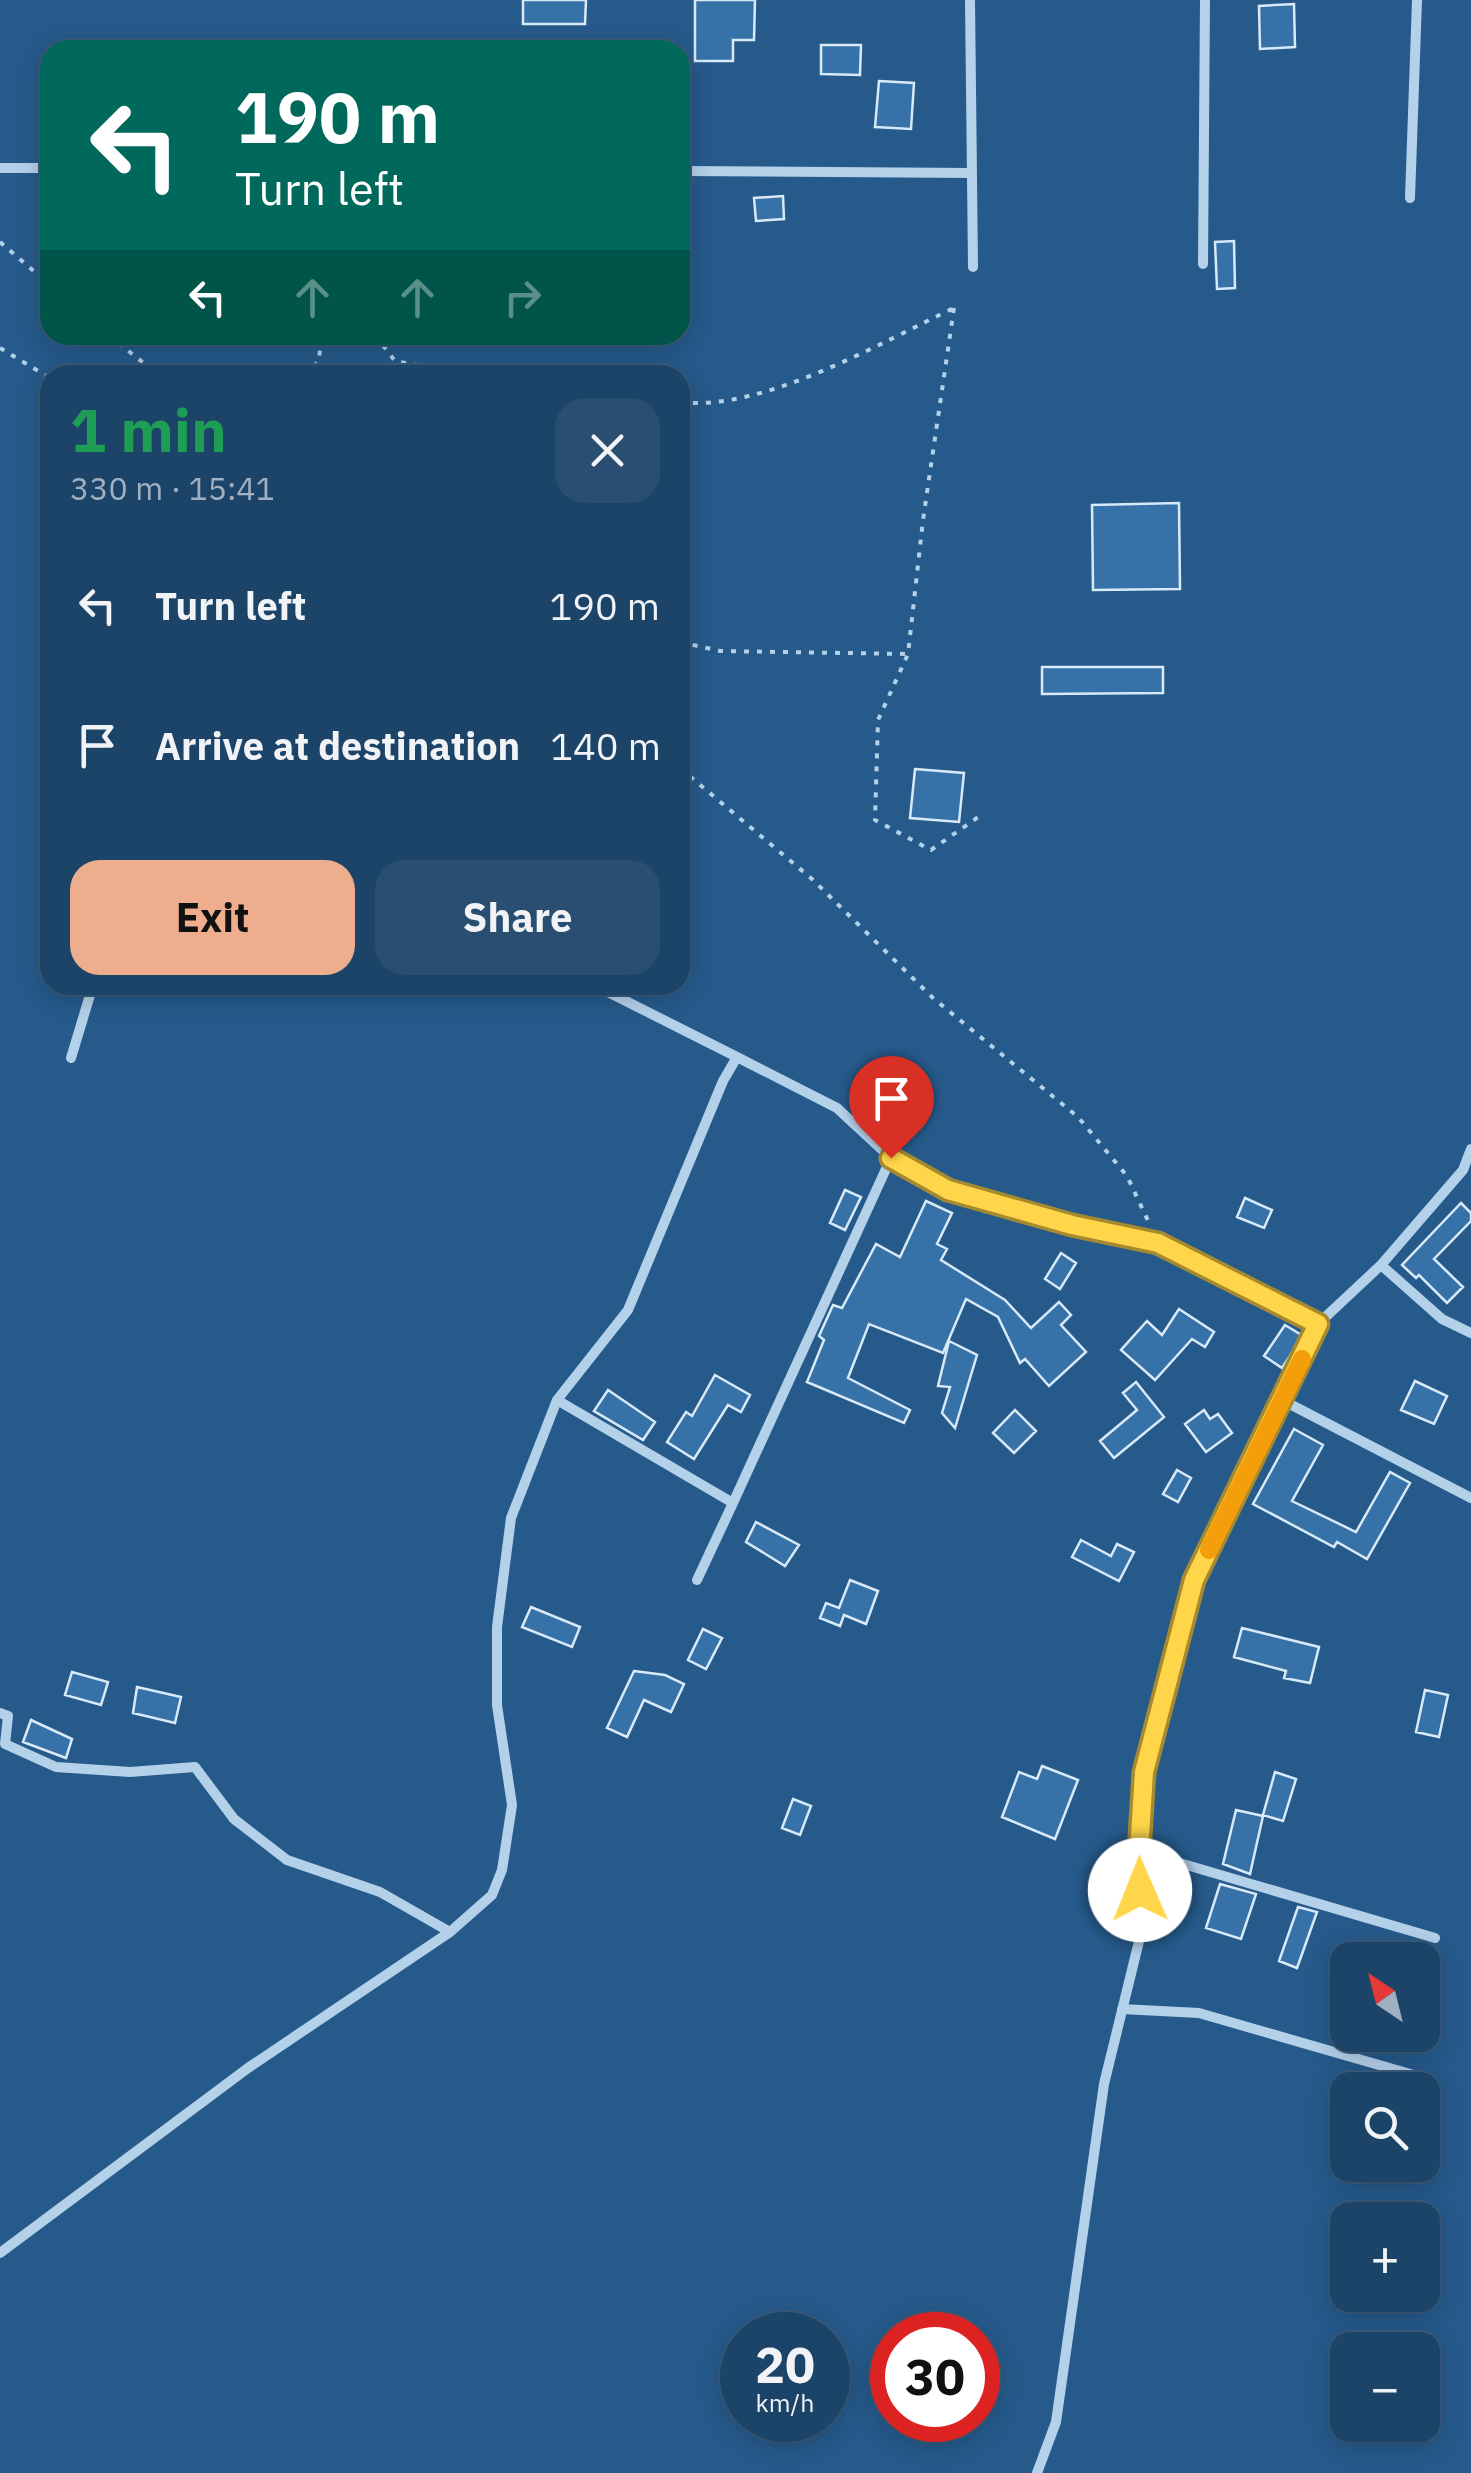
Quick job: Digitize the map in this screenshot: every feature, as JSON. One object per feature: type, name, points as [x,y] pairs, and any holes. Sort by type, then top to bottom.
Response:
[{"type":"street","points":[[970,0],[973,267]]},
{"type":"street","points":[[1203,264],[1205,0]]},
{"type":"street","points":[[1410,198],[1417,0]]},
{"type":"street","points":[[0,168],[40,168]]},
{"type":"street","points":[[690,172],[971,173]]},
{"type":"street","points":[[71,1058],[90,995]]},
{"type":"street","points":[[614,995],[837,1108],[891,1158],[948,1190],[1072,1225],[1158,1243],[1318,1324]]},
{"type":"street","points":[[0,2253],[248,2068],[450,1932],[492,1895],[502,1870],[512,1805],[498,1705],[497,1627],[511,1518],[557,1400],[628,1310],[723,1081],[737,1057]]},
{"type":"street","points":[[1038,2473],[1056,2422],[1104,2084],[1142,1929],[1139,1852],[1144,1772],[1194,1580],[1318,1324],[1381,1265],[1462,1170],[1471,1150]]},
{"type":"street","points":[[697,1580],[891,1158]]},
{"type":"street","points":[[1381,1265],[1442,1319],[1471,1333]]},
{"type":"street","points":[[557,1400],[733,1503]]},
{"type":"street","points":[[1282,1400],[1468,1492]]},
{"type":"street","points":[[0,1713],[8,1716],[6,1744],[56,1767],[130,1772],[195,1766],[234,1819],[287,1860],[380,1892],[450,1932]]},
{"type":"street","points":[[1139,1852],[1435,1938]]},
{"type":"street","points":[[1122,2009],[1199,2014],[1403,2072]]},
{"type":"path","points":[[0,242],[40,276]]},
{"type":"path","points":[[690,404],[700,405],[791,385],[954,308],[908,654],[878,720],[875,820],[931,850],[984,813]]},
{"type":"path","points":[[121,345],[146,365]]},
{"type":"path","points":[[382,345],[394,361],[417,365]]},
{"type":"path","points":[[0,348],[40,372]]},
{"type":"path","points":[[690,644],[720,651],[908,654]]},
{"type":"path","points":[[690,776],[812,879],[933,998],[1078,1117],[1127,1176],[1158,1243]]},
{"type":"building","points":[[523,0],[586,0],[585,24],[523,24]]},
{"type":"building","points":[[695,0],[755,0],[754,40],[733,40],[733,61],[695,61]]},
{"type":"building","points":[[1294,4],[1295,47],[1260,49],[1259,6]]},
{"type":"building","points":[[821,45],[861,45],[860,75],[821,74]]},
{"type":"building","points":[[879,81],[914,83],[911,129],[875,127]]},
{"type":"building","points":[[783,196],[784,219],[756,221],[754,198]]},
{"type":"building","points":[[1234,241],[1235,288],[1217,289],[1215,242]]},
{"type":"building","points":[[1179,503],[1180,589],[1093,590],[1092,505]]},
{"type":"building","points":[[1042,667],[1163,667],[1163,693],[1042,694]]},
{"type":"building","points":[[915,769],[964,773],[959,822],[910,818]]},
{"type":"building","points":[[845,1190],[861,1197],[845,1230],[830,1223]]},
{"type":"building","points":[[1245,1198],[1272,1210],[1264,1228],[1237,1217]]},
{"type":"building","points":[[926,1201],[952,1213],[937,1244],[947,1249],[941,1260],[1005,1300],[1031,1328],[1059,1302],[1071,1315],[1061,1325],[1086,1352],[1049,1386],[1025,1359],[1020,1363],[998,1317],[966,1299],[943,1353],[869,1324],[848,1378],[910,1410],[904,1423],[807,1382],[824,1340],[819,1336],[833,1305],[842,1308],[876,1244],[900,1257]]},
{"type":"building","points":[[1461,1203],[1471,1213],[1471,1221],[1434,1259],[1463,1287],[1447,1303],[1419,1275],[1416,1278],[1402,1265]]},
{"type":"building","points":[[1061,1253],[1076,1263],[1060,1289],[1045,1279]]},
{"type":"building","points":[[1179,1309],[1214,1332],[1205,1347],[1192,1339],[1155,1380],[1121,1350],[1147,1321],[1162,1335]]},
{"type":"building","points":[[1285,1325],[1303,1336],[1282,1368],[1264,1356]]},
{"type":"building","points":[[949,1341],[977,1355],[955,1428],[942,1413],[950,1387],[938,1386]]},
{"type":"building","points":[[715,1375],[750,1395],[741,1412],[728,1405],[694,1459],[667,1442],[686,1412],[692,1416]]},
{"type":"building","points":[[1415,1381],[1447,1396],[1434,1424],[1401,1410]]},
{"type":"building","points":[[1136,1382],[1164,1417],[1114,1458],[1100,1441],[1137,1410],[1123,1393]]},
{"type":"building","points":[[608,1390],[655,1422],[643,1440],[594,1411]]},
{"type":"building","points":[[1015,1410],[1036,1431],[1014,1453],[993,1433]]},
{"type":"building","points":[[1204,1410],[1210,1419],[1218,1414],[1232,1433],[1206,1452],[1185,1424]]},
{"type":"building","points":[[1294,1429],[1323,1445],[1292,1501],[1356,1532],[1390,1472],[1410,1483],[1367,1559],[1337,1542],[1334,1547],[1253,1504]]},
{"type":"building","points":[[1177,1470],[1191,1478],[1178,1502],[1163,1494]]},
{"type":"building","points":[[756,1522],[799,1545],[785,1566],[746,1542]]},
{"type":"building","points":[[1081,1540],[1111,1556],[1117,1544],[1134,1552],[1119,1581],[1072,1557]]},
{"type":"building","points":[[850,1580],[878,1591],[866,1624],[844,1615],[840,1626],[820,1618],[826,1603],[839,1608]]},
{"type":"building","points":[[531,1607],[580,1627],[572,1647],[522,1627]]},
{"type":"building","points":[[1242,1628],[1319,1647],[1310,1683],[1284,1678],[1286,1671],[1234,1657]]},
{"type":"building","points":[[703,1629],[722,1638],[706,1669],[688,1660]]},
{"type":"building","points":[[634,1671],[665,1675],[684,1684],[671,1712],[644,1700],[627,1737],[607,1728]]},
{"type":"building","points":[[72,1672],[108,1682],[101,1705],[65,1695]]},
{"type":"building","points":[[137,1687],[181,1697],[175,1723],[133,1713]]},
{"type":"building","points":[[1425,1690],[1448,1695],[1439,1737],[1416,1732]]},
{"type":"building","points":[[31,1720],[72,1739],[66,1758],[23,1742]]},
{"type":"building","points":[[1042,1766],[1078,1780],[1055,1839],[1002,1817],[1019,1772],[1037,1779]]},
{"type":"building","points":[[1275,1772],[1296,1779],[1283,1821],[1263,1815]]},
{"type":"building","points":[[793,1799],[811,1806],[800,1835],[782,1828]]},
{"type":"building","points":[[1236,1810],[1263,1816],[1250,1874],[1223,1864]]},
{"type":"building","points":[[1220,1884],[1256,1894],[1241,1939],[1206,1928]]},
{"type":"building","points":[[1298,1907],[1317,1912],[1297,1968],[1279,1961]]},
{"type":"slow traffic","points":[[1209,1550],[1302,1359]]},
{"type":"route","points":[[891,1158],[948,1190],[1072,1225],[1158,1243],[1318,1324],[1194,1580],[1144,1772],[1140,1890]]}]
